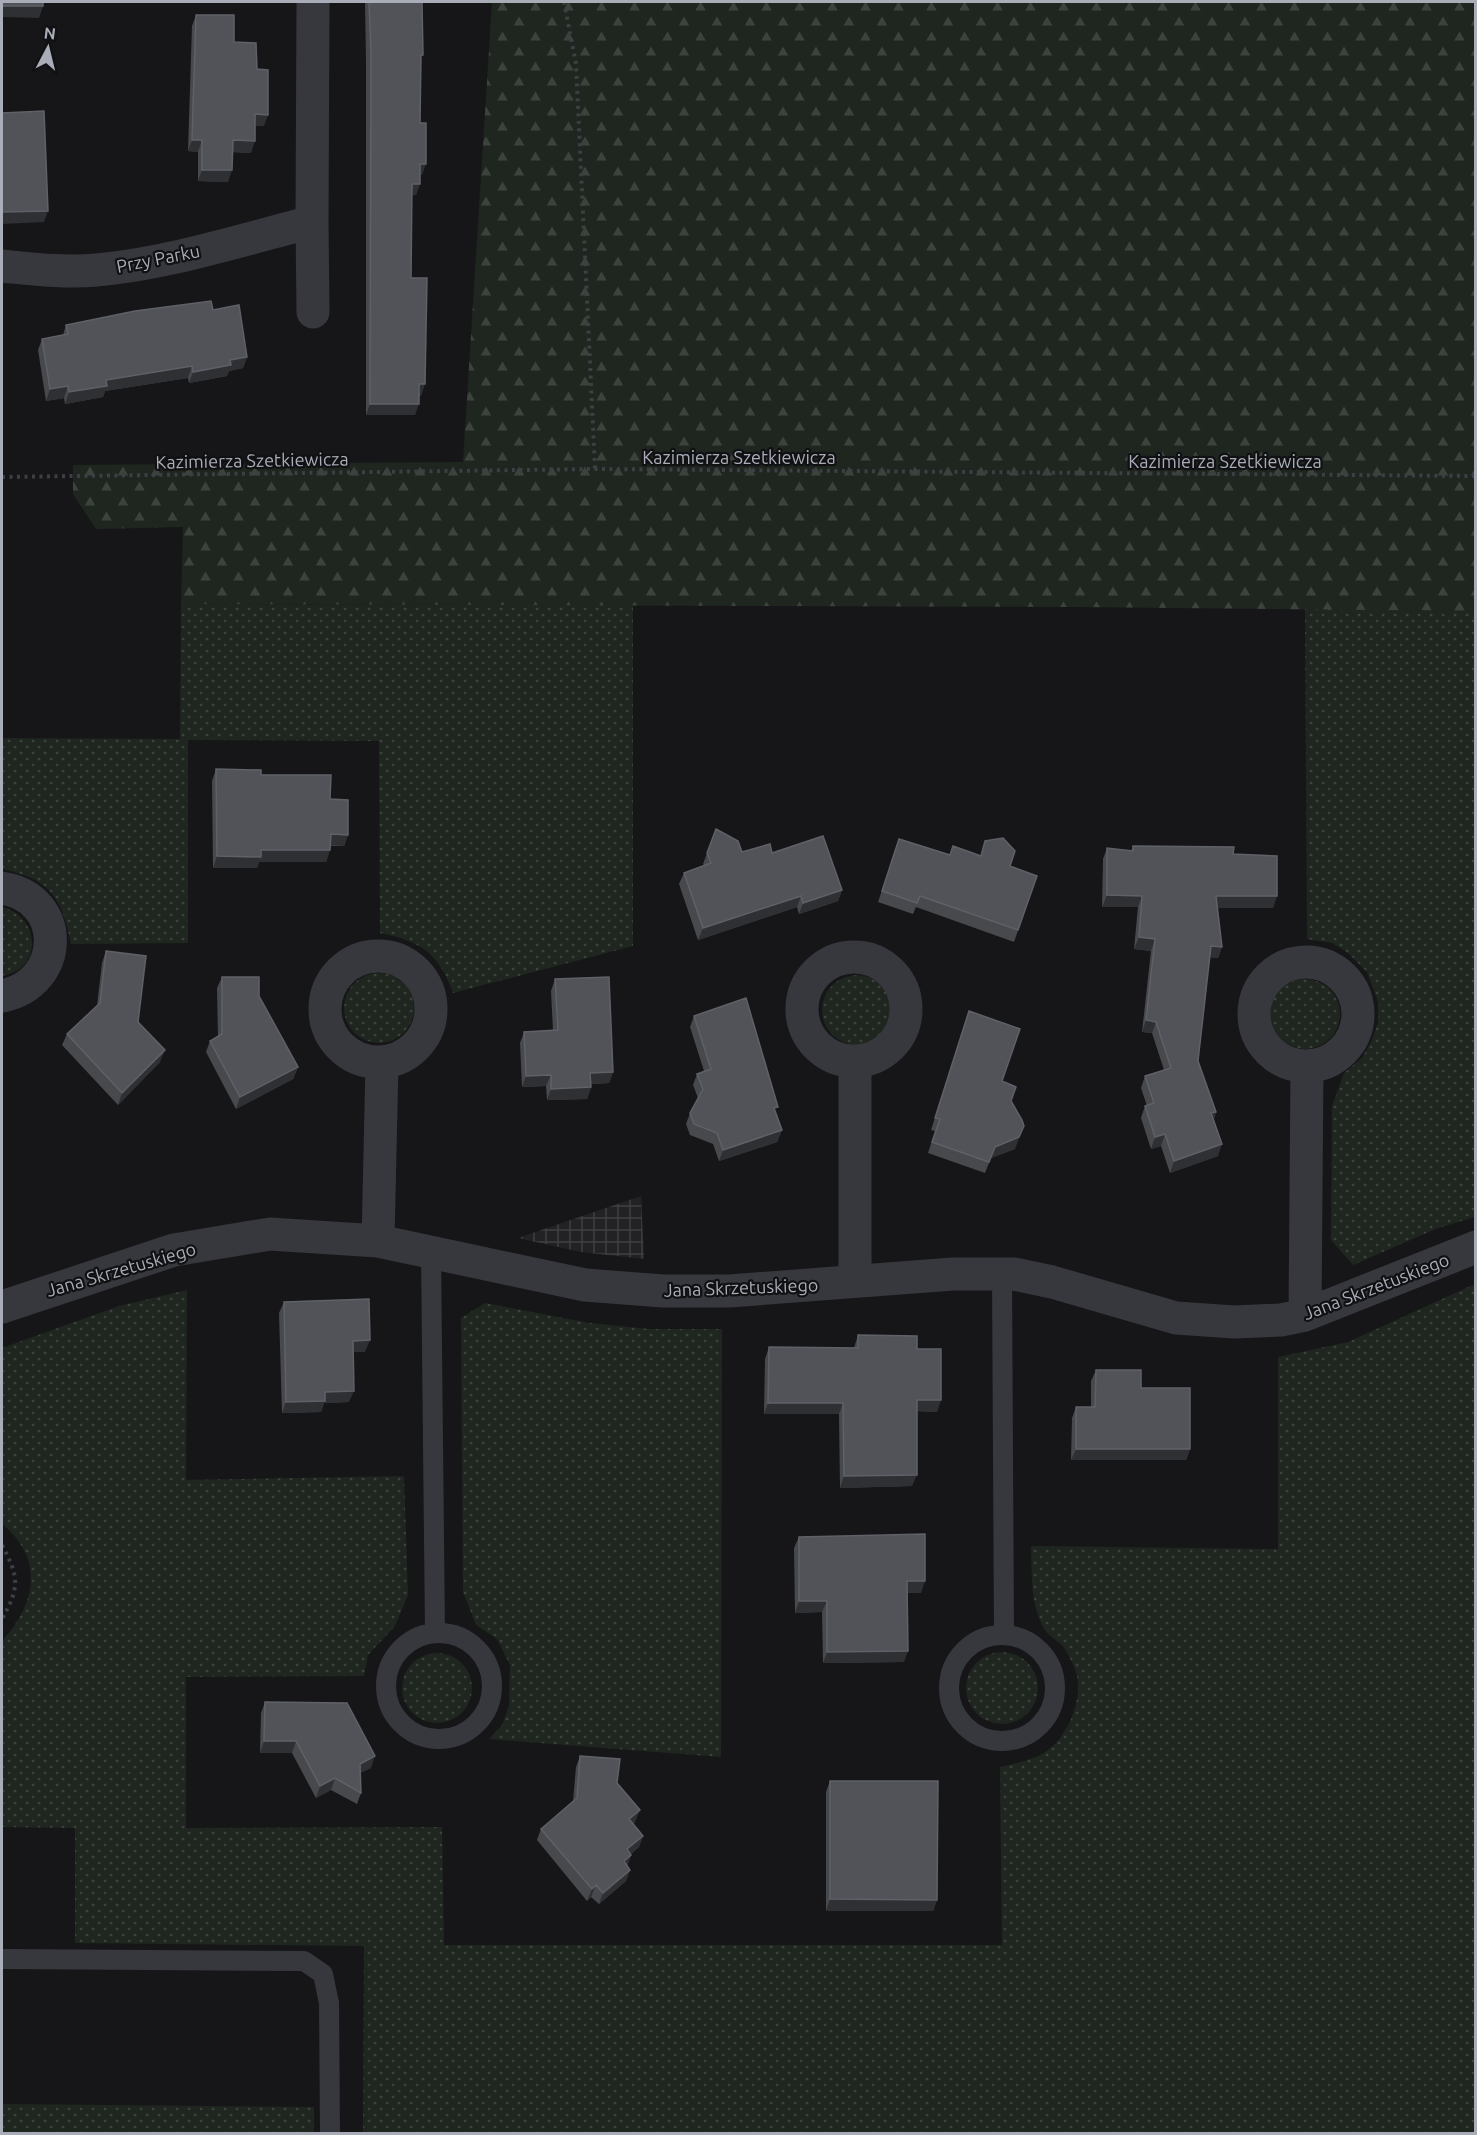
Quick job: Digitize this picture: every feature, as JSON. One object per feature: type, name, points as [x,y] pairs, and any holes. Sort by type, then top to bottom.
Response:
[{"type":"street","points":[[313,2],[313,312]]},
{"type":"street","name":"Przy Parku","points":[[2,266],[66,271],[97,270],[155,262],[312,222]]},
{"type":"street","points":[[2,888],[19,893],[32,901],[49,926],[51,941],[47,961],[36,979],[26,988],[2,996]]},
{"type":"street","points":[[855,1062],[855,1281]]},
{"type":"street","points":[[378,1240],[382,1063]]},
{"type":"street","points":[[1305,1315],[1307,1067]]},
{"type":"street","name":"Jana Skrzetuskiego","points":[[2,1306],[174,1250],[270,1234],[378,1240],[585,1285],[652,1290],[729,1291],[953,1274],[1002,1274],[1052,1282],[1176,1318],[1234,1322],[1281,1320],[1305,1315],[1476,1247]]},
{"type":"lane","points":[[431,1252],[435,1634]]},
{"type":"lane","points":[[1002,1274],[1004,1635]]},
{"type":"lane","points":[[444,1633],[462,1637],[477,1648],[488,1664],[492,1681],[491,1700],[483,1716],[471,1730],[454,1738],[437,1740],[420,1737],[405,1728],[394,1716],[387,1700],[385,1683],[389,1666],[398,1651],[411,1640],[435,1634],[444,1633]]},
{"type":"lane","points":[[1004,1635],[1032,1643],[1043,1653],[1051,1665],[1056,1694],[1044,1722],[1019,1739],[1004,1742],[989,1740],[963,1724],[954,1711],[949,1680],[954,1665],[963,1652],[975,1642],[1004,1635]]},
{"type":"lane","points":[[2,1959],[303,1960],[323,1974],[329,2003],[330,2133]]},
{"type":"path","points":[[564,2],[576,64],[595,469]]},
{"type":"path","name":"Kazimierza Szetkiewicza","points":[[2,477],[595,469],[1476,476]]},
{"type":"path","points":[[2,1545],[14,1568],[15,1596],[2,1619]]},
{"type":"shaded area","points":[[641,1196],[644,1259],[581,1252],[518,1238]]},
{"type":"green space","points":[[492,2],[1475,2],[1475,611],[1080,607],[181,604],[183,527],[96,529],[73,494],[73,465],[463,462]]},
{"type":"green space","points":[[181,604],[633,605],[633,946],[453,993],[441,968],[426,951],[406,940],[380,933],[379,741],[188,740],[188,943],[71,944],[63,914],[51,893],[32,878],[2,869],[2,738],[180,739]]},
{"type":"green space","points":[[1305,609],[1475,611],[1475,1217],[1438,1228],[1353,1265],[1331,1240],[1332,1106],[1344,1073],[1362,1058],[1371,1042],[1378,1023],[1378,1002],[1367,972],[1348,953],[1332,943],[1307,939]]},
{"type":"green space","points":[[2,907],[15,913],[24,921],[30,931],[32,943],[25,964],[2,976]]},
{"type":"green space","points":[[379,973],[392,976],[404,983],[411,995],[414,1008],[411,1021],[404,1033],[392,1040],[379,1043],[366,1040],[354,1033],[347,1021],[344,1008],[347,995],[354,983],[366,976]]},
{"type":"green space","points":[[857,975],[870,978],[882,985],[889,997],[892,1010],[889,1023],[882,1035],[870,1042],[857,1045],[844,1042],[832,1035],[825,1023],[822,1010],[825,997],[832,985],[844,978]]},
{"type":"green space","points":[[1305,979],[1318,982],[1330,989],[1337,1001],[1340,1014],[1337,1027],[1330,1039],[1318,1046],[1305,1049],[1292,1046],[1280,1039],[1273,1027],[1270,1014],[1273,1001],[1280,989],[1292,982]]},
{"type":"green space","points":[[1475,1284],[1475,2133],[363,2133],[364,1946],[75,1943],[75,1828],[2,1827],[2,1641],[14,1627],[22,1612],[31,1582],[30,1567],[25,1552],[16,1538],[2,1524],[2,1348],[119,1306],[187,1290],[186,1480],[404,1476],[408,1595],[395,1626],[368,1655],[364,1676],[186,1677],[186,1828],[442,1827],[444,1945],[1002,1945],[1000,1767],[1037,1756],[1056,1743],[1074,1712],[1078,1688],[1074,1667],[1067,1653],[1063,1646],[1045,1630],[1039,1617],[1032,1587],[1031,1546],[1278,1549],[1278,1357],[1348,1342]]},
{"type":"green space","points":[[485,1303],[590,1323],[649,1329],[722,1329],[721,1757],[489,1739],[502,1725],[509,1706],[510,1665],[497,1639],[476,1625],[463,1592],[461,1318]]},
{"type":"green space","points":[[1002,1652],[1016,1655],[1028,1662],[1035,1674],[1038,1688],[1035,1702],[1028,1714],[1016,1721],[1002,1724],[988,1721],[976,1714],[969,1702],[966,1688],[969,1674],[976,1662],[988,1655]]},
{"type":"green space","points":[[437,1653],[450,1656],[462,1663],[469,1675],[472,1688],[469,1701],[462,1713],[450,1720],[437,1723],[424,1720],[412,1713],[405,1701],[402,1688],[405,1675],[412,1663],[424,1656]]},
{"type":"green space","points":[[2,2104],[314,2107],[314,2133],[2,2133]]},
{"type":"building","points":[[2,2],[43,2],[43,6],[2,6]]},
{"type":"building","points":[[369,2],[422,2],[423,55],[421,55],[420,123],[426,123],[426,164],[420,164],[420,184],[412,184],[411,278],[427,278],[425,384],[419,384],[419,404],[370,404],[371,51]]},
{"type":"building","points":[[196,15],[234,15],[234,42],[256,43],[257,69],[268,70],[268,115],[255,114],[255,141],[233,140],[232,170],[202,170],[202,140],[192,140]]},
{"type":"building","points":[[44,111],[48,211],[2,212],[2,113]]},
{"type":"building","points":[[211,301],[213,310],[239,305],[247,357],[230,360],[231,365],[193,372],[192,366],[106,380],[107,386],[69,392],[68,386],[50,389],[42,339],[68,334],[66,325],[135,311]]},
{"type":"building","points":[[216,769],[261,770],[261,775],[331,775],[330,799],[348,800],[348,835],[331,834],[330,850],[261,850],[261,857],[217,856]]},
{"type":"building","points":[[716,829],[738,841],[742,852],[770,844],[772,853],[823,836],[842,890],[803,903],[801,896],[703,928],[684,873],[711,863],[707,853]]},
{"type":"building","points":[[1003,838],[1015,851],[1010,866],[1037,876],[1018,930],[920,896],[917,903],[882,891],[899,839],[950,855],[953,846],[981,856],[985,841]]},
{"type":"building","points":[[1133,846],[1234,847],[1233,854],[1277,856],[1277,896],[1216,896],[1222,947],[1211,946],[1198,1061],[1216,1112],[1211,1113],[1222,1144],[1174,1161],[1165,1134],[1155,1137],[1145,1106],[1154,1103],[1145,1076],[1171,1068],[1156,1022],[1146,1020],[1155,939],[1139,937],[1142,896],[1107,895],[1107,848],[1133,851]]},
{"type":"building","points":[[106,951],[146,956],[138,1022],[165,1050],[122,1093],[67,1034],[100,1003]]},
{"type":"building","points":[[222,977],[259,977],[259,996],[298,1067],[240,1097],[210,1041],[222,1034]]},
{"type":"building","points":[[609,977],[613,1072],[590,1073],[591,1087],[551,1089],[551,1075],[526,1076],[524,1032],[558,1030],[555,979]]},
{"type":"building","points":[[746,998],[778,1107],[774,1108],[782,1130],[723,1150],[717,1133],[694,1124],[690,1113],[703,1089],[697,1074],[711,1069],[694,1016]]},
{"type":"building","points":[[969,1011],[1020,1029],[1002,1081],[1016,1087],[1011,1101],[1024,1126],[1019,1137],[995,1147],[989,1162],[932,1142],[940,1119],[935,1118]]},
{"type":"building","points":[[369,1299],[370,1340],[353,1341],[354,1391],[325,1392],[325,1401],[286,1402],[284,1302]]},
{"type":"building","points":[[858,1335],[917,1336],[917,1349],[941,1349],[941,1400],[917,1400],[917,1475],[844,1476],[843,1403],[768,1403],[769,1347],[858,1348]]},
{"type":"building","points":[[1096,1370],[1141,1370],[1141,1388],[1190,1388],[1190,1449],[1076,1449],[1076,1407],[1095,1407]]},
{"type":"building","points":[[925,1534],[925,1581],[907,1581],[908,1651],[827,1652],[827,1601],[799,1601],[799,1537]]},
{"type":"building","points":[[265,1702],[347,1703],[375,1756],[360,1764],[361,1793],[335,1778],[320,1786],[296,1741],[264,1741]]},
{"type":"building","points":[[580,1756],[620,1759],[617,1783],[640,1810],[629,1819],[643,1836],[627,1849],[631,1855],[624,1861],[630,1870],[603,1893],[596,1885],[592,1889],[541,1829],[577,1798]]},
{"type":"building","points":[[830,1781],[938,1781],[937,1900],[830,1899]]}]
